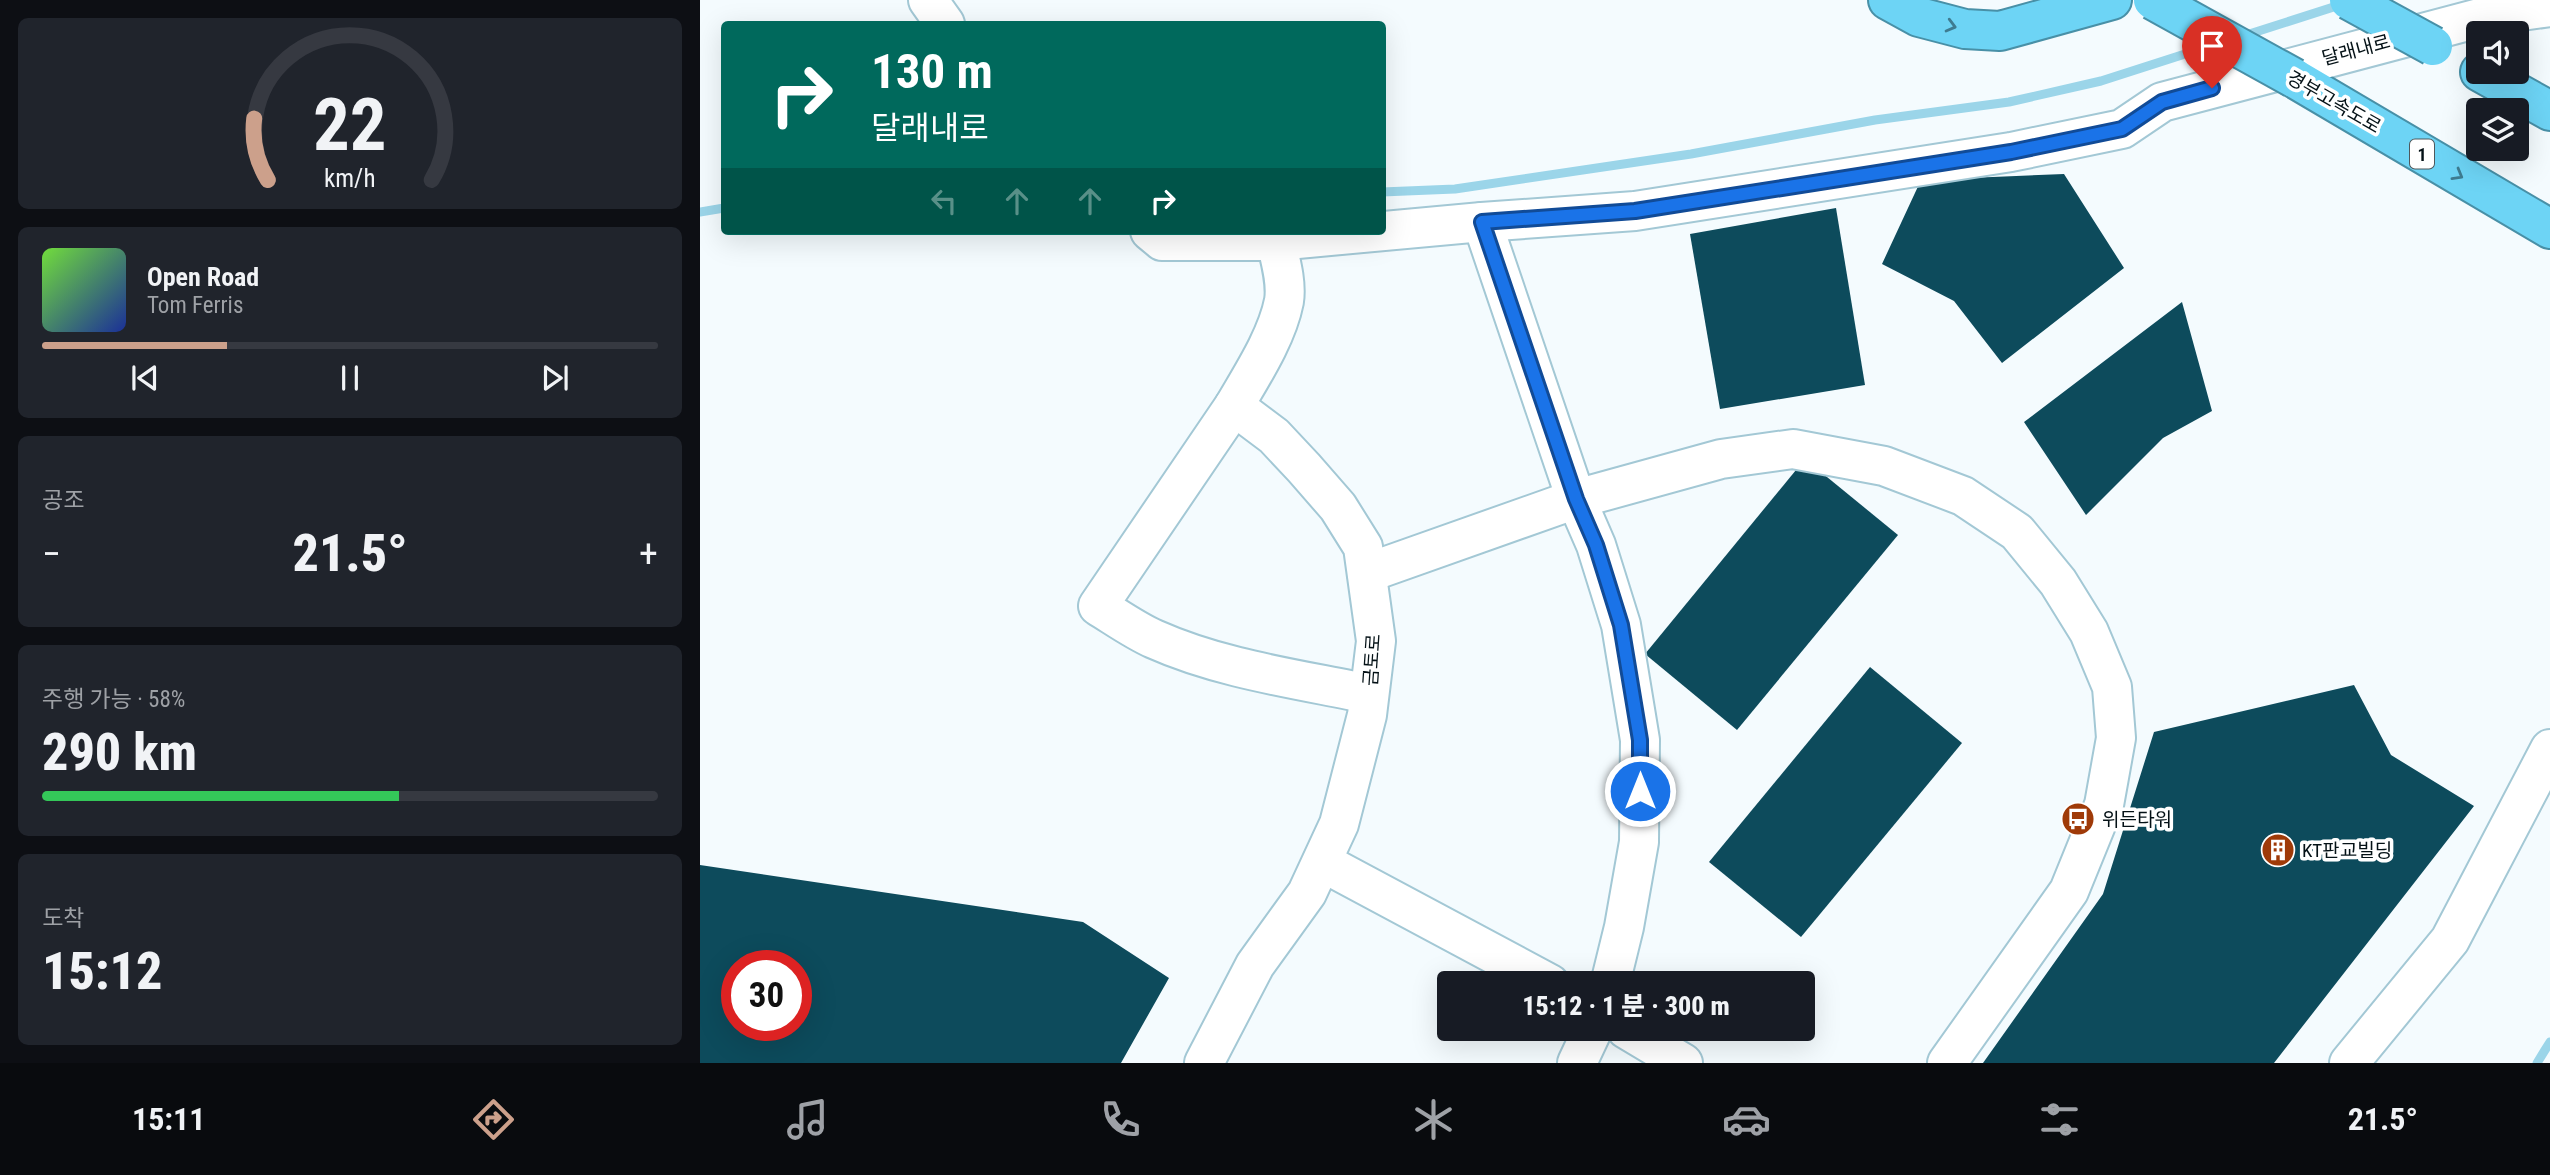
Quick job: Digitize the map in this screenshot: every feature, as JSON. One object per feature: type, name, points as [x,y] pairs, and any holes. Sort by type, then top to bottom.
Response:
[{"type":"highway","points":[[1888,0],[1919,17],[1965,29],[2000,31],[2112,0]]},
{"type":"highway","name":"경부고속도로","points":[[2153,0],[2294,78],[2550,229]]},
{"type":"highway","points":[[2349,0],[2466,64]]},
{"type":"highway","points":[[2502,84],[2550,111]]},
{"type":"street","points":[[928,0],[943,21]]},
{"type":"street","name":"달래내로","points":[[1386,231],[1635,211],[2011,152],[2122,129],[2162,102],[2487,16],[2550,8]]},
{"type":"street","points":[[1482,222],[1576,499],[1596,545],[1621,625],[1640,740],[1639,842],[1614,971]]},
{"type":"street","name":"달래내로","points":[[1155,235],[1162,241],[1276,241],[1341,235]]},
{"type":"street","points":[[1276,241],[1282,265],[1284,300],[1268,346],[1234,407],[1098,606],[1153,639],[1203,657],[1251,670],[1369,694]]},
{"type":"street","name":"금토로","points":[[1204,1063],[1255,965],[1307,893],[1339,824],[1367,715],[1376,641],[1363,547],[1338,506],[1274,436],[1234,407]]},
{"type":"street","points":[[1367,573],[1576,499],[1721,459],[1793,449],[1884,466],[1963,496],[2017,531],[2058,582],[2089,632],[2112,687],[2116,738],[2104,805],[2069,891],[1947,1063]]},
{"type":"street","points":[[2349,1063],[2450,940],[2550,749]]},
{"type":"street","points":[[1322,862],[1526,971]]},
{"type":"street","points":[[1577,1063],[1587,1041]]},
{"type":"street","points":[[1646,1041],[1684,1063]]},
{"type":"building","points":[[2064,174],[2124,268],[2002,363],[1954,301],[1882,264],[1921,180]]},
{"type":"building","points":[[1836,208],[1865,385],[1720,409],[1690,234]]},
{"type":"building","points":[[2182,302],[2212,411],[2163,438],[2086,515],[2024,422]]},
{"type":"building","points":[[1805,459],[1898,535],[1737,730],[1645,654]]},
{"type":"building","points":[[1870,667],[1962,743],[1801,937],[1709,862]]},
{"type":"building","name":"KT판교빌딩","points":[[2354,685],[2391,755],[2474,806],[2274,1063],[1983,1063],[2103,894],[2154,732]]},
{"type":"building","points":[[700,865],[1083,922],[1169,978],[1121,1063],[700,1063]]},
{"type":"waterway","points":[[2243,36],[2343,4]]},
{"type":"waterway","points":[[1386,192],[1455,189],[1691,154],[1875,120],[2009,102],[2101,81],[2213,45]]},
{"type":"waterway","points":[[700,212],[721,208]]},
{"type":"waterway","points":[[2537,1063],[2550,1042]]},
{"type":"place","name":"위든타워","points":[[2078,819]]},
{"type":"place","name":"KT판교빌딩","points":[[2278,850]]},
{"type":"route","points":[[1640,791],[1640,740],[1621,625],[1596,545],[1576,499],[1482,222],[1635,211],[2011,152],[2122,129],[2162,102],[2212,88]]}]
